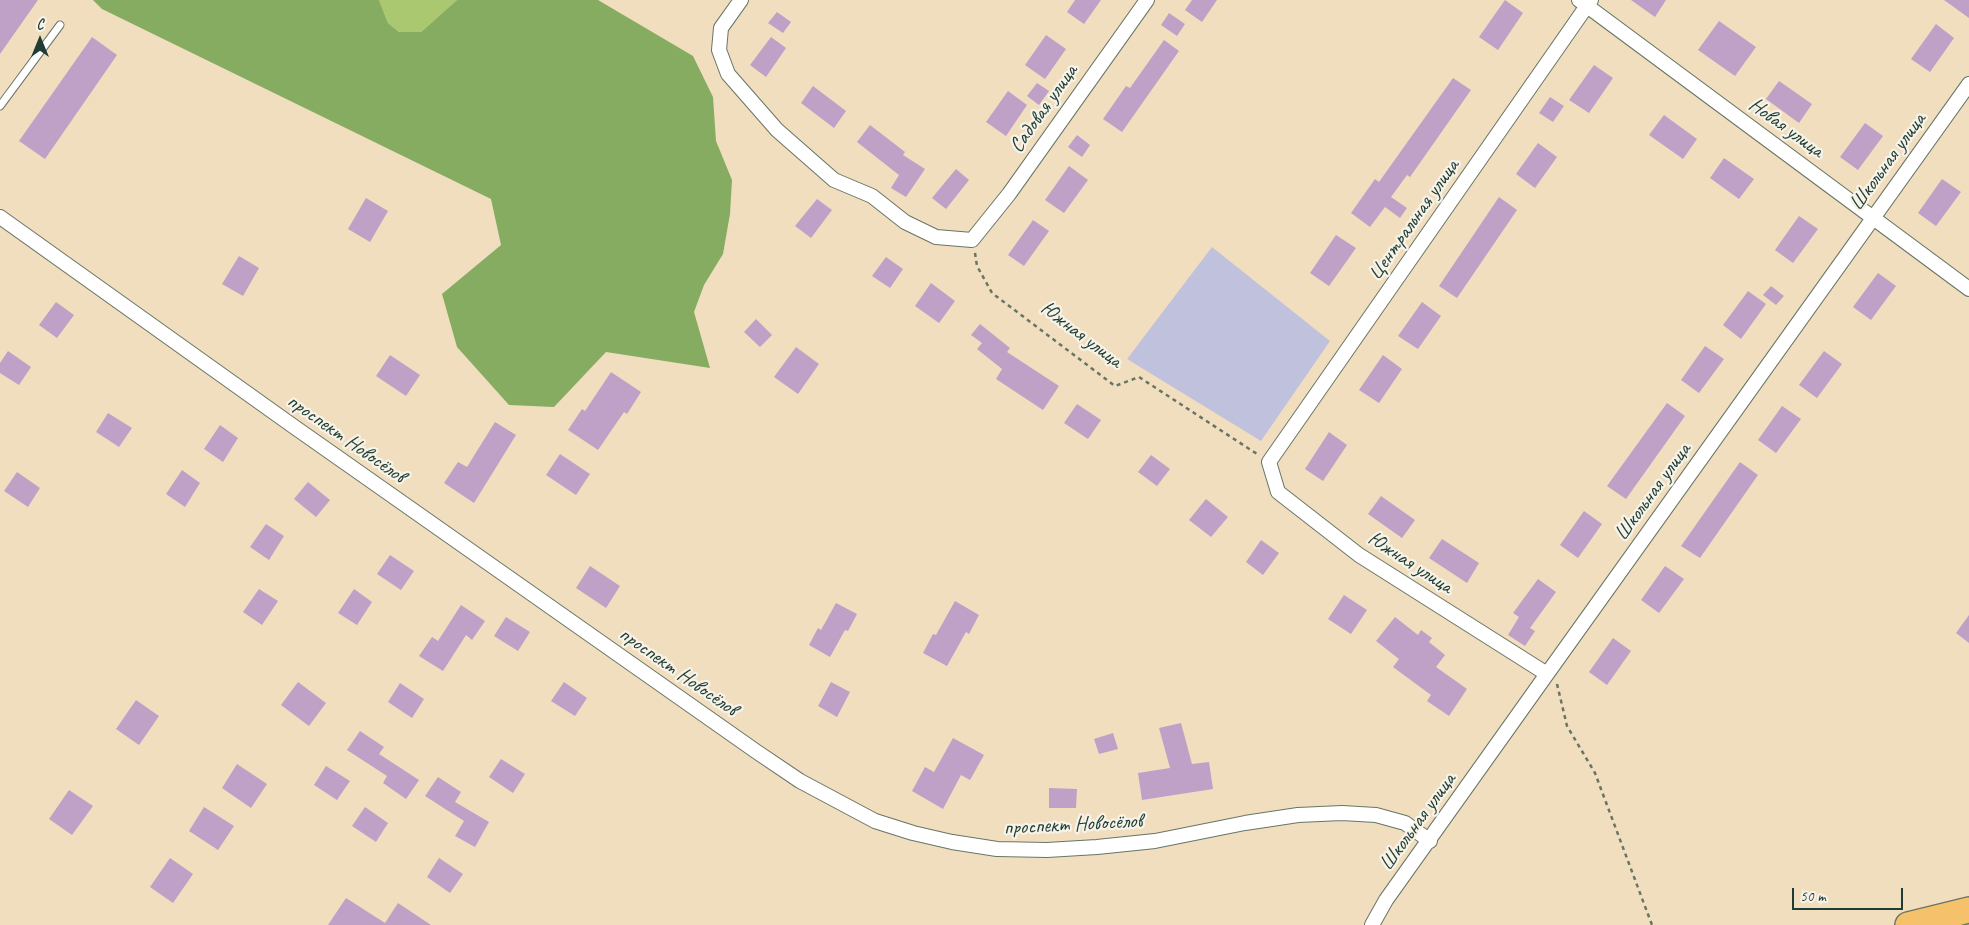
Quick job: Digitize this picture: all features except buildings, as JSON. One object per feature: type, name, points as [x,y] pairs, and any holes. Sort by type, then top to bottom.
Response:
[{"type":"highway","points":[[1908,925],[1969,910]]},
{"type":"street","points":[[741,0],[721,28],[719,50],[728,74],[777,130],[798,151],[834,180],[872,196],[905,222],[936,237],[972,240]]},
{"type":"street","name":"Садовая улица","points":[[972,240],[1009,194],[1146,0]]},
{"type":"street","name":"Новая улица","points":[[1586,2],[1969,289]]},
{"type":"street","name":"Центральная улица","points":[[1269,462],[1586,2]]},
{"type":"street","name":"Школьная улица","points":[[1372,925],[1386,900],[1430,841],[1547,674],[1969,84]]},
{"type":"street","name":"проспект Новосёлов","points":[[0,217],[301,432],[757,752],[808,786],[875,821],[913,833],[952,842],[997,849],[1047,850],[1155,841],[1245,823],[1342,812],[1376,815],[1405,823],[1430,841]]},
{"type":"street","name":"Южная улица","points":[[1269,462],[1278,492],[1359,554],[1547,674]]},
{"type":"lane","points":[[0,106],[60,25]]},
{"type":"path","name":"Южная улица","points":[[972,240],[978,266],[992,293],[1115,386],[1139,377],[1269,462]]},
{"type":"path","points":[[1547,674],[1559,686],[1567,726],[1594,773],[1652,925]]},
{"type":"shaded area","points":[[1212,247],[1330,341],[1261,441],[1127,359]]},
{"type":"green space","points":[[93,0],[379,0],[388,23],[399,32],[421,32],[457,0],[598,0],[693,56],[713,97],[716,141],[732,180],[730,214],[723,254],[704,285],[694,312],[710,368],[606,352],[554,407],[509,405],[457,347],[442,294],[501,245],[491,199],[102,9]]},
{"type":"green space","points":[[379,0],[457,0],[421,32],[399,32],[388,23]]}]
